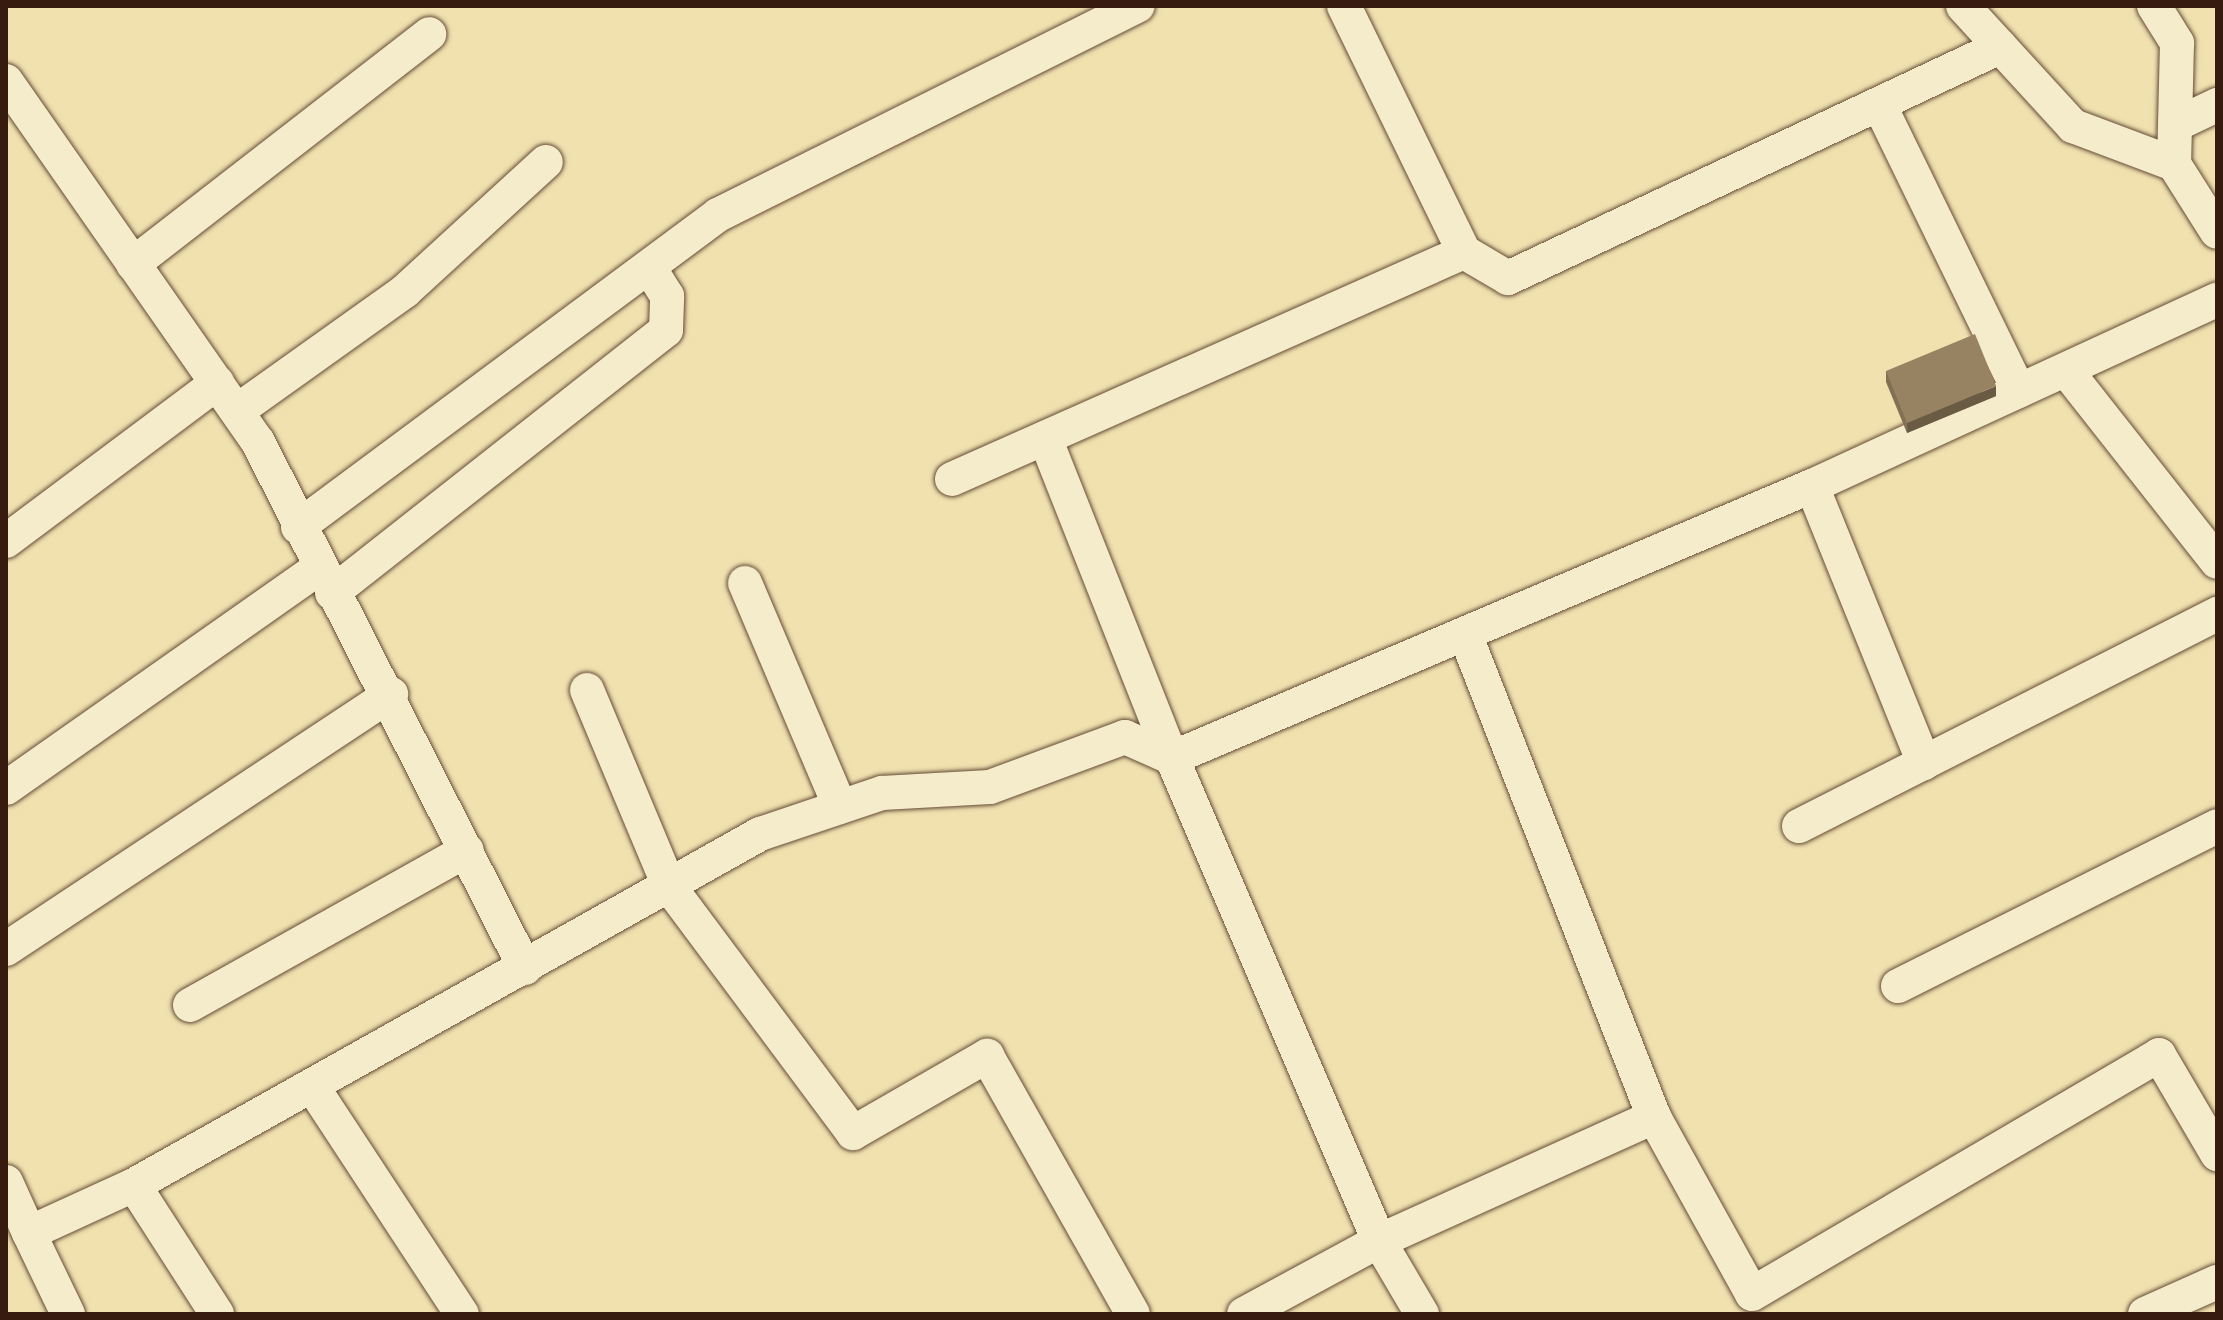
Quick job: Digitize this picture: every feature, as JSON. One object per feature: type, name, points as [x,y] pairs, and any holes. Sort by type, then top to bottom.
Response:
[{"type":"street","points":[[298,527],[650,269],[718,215],[1138,6]]},
{"type":"street","points":[[1344,6],[1464,252],[1508,278],[2000,47]]},
{"type":"street","points":[[1963,6],[2073,126],[2174,164]]},
{"type":"street","points":[[2154,6],[2177,43],[2174,164],[2217,232]]},
{"type":"street","points":[[133,264],[429,34]]},
{"type":"street","points":[[6,81],[237,411],[325,581],[391,694],[525,968]]},
{"type":"street","points":[[1879,104],[2019,391]]},
{"type":"street","points":[[2175,125],[2217,105]]},
{"type":"street","points":[[237,411],[405,291],[546,162]]},
{"type":"street","points":[[952,479],[1464,252]]},
{"type":"street","points":[[6,788],[325,581],[666,330],[667,296],[650,269]]},
{"type":"street","points":[[29,1233],[134,1185],[760,834],[882,793],[990,787],[1125,737],[1172,758],[1812,486],[2217,300]]},
{"type":"street","points":[[2066,370],[2217,562]]},
{"type":"street","points":[[6,541],[217,383]]},
{"type":"street","points":[[1045,438],[1172,758],[1379,1241],[1422,1314]]},
{"type":"street","points":[[1812,486],[1924,763]]},
{"type":"street","points":[[745,583],[840,807]]},
{"type":"street","points":[[1799,826],[2217,614]]},
{"type":"street","points":[[1465,634],[1654,1117],[1752,1294],[2159,1055],[2217,1154]]},
{"type":"street","points":[[587,690],[669,886],[853,1133],[987,1056],[1133,1314]]},
{"type":"street","points":[[6,949],[391,694]]},
{"type":"street","points":[[1898,986],[2217,826]]},
{"type":"street","points":[[190,1005],[467,850]]},
{"type":"street","points":[[312,1086],[462,1314]]},
{"type":"street","points":[[1244,1314],[1379,1241],[1654,1117]]},
{"type":"street","points":[[6,1182],[68,1314]]},
{"type":"street","points":[[134,1185],[217,1314]]},
{"type":"street","points":[[2145,1314],[2217,1282]]},
{"type":"building","points":[[1975,334],[1996,386],[1907,423],[1886,371]]}]
